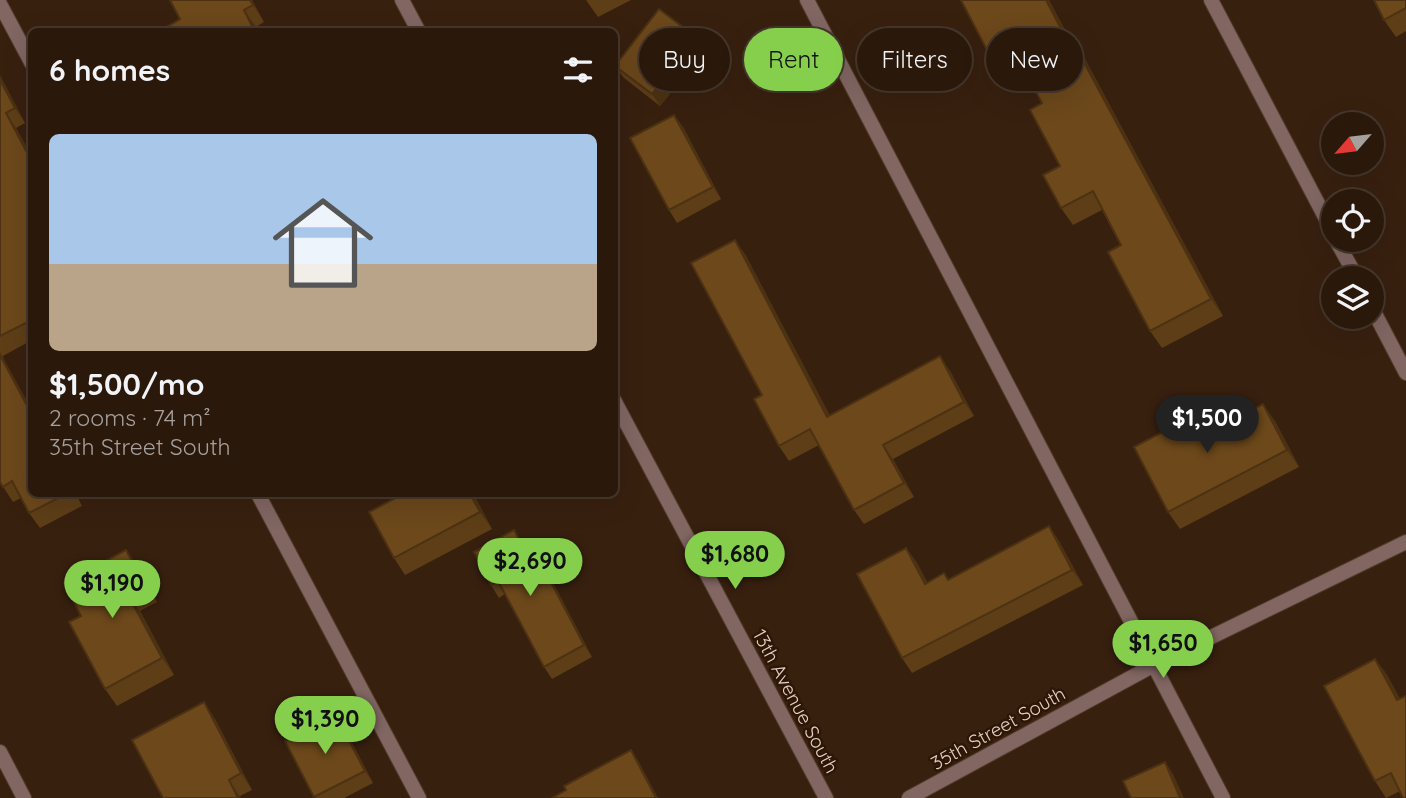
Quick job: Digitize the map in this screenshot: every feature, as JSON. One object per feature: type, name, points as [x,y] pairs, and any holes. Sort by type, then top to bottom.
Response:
[{"type":"street","points":[[402,0],[417,28]]},
{"type":"street","points":[[807,0],[1223,798]]},
{"type":"street","points":[[1211,0],[1321,209]]},
{"type":"street","points":[[0,4],[28,56]]},
{"type":"street","points":[[1383,329],[1406,373]]},
{"type":"street","name":"13th Avenue South","points":[[618,408],[826,798]]},
{"type":"street","points":[[260,497],[419,798]]},
{"type":"street","name":"35th Street South","points":[[909,798],[1154,665],[1406,542]]},
{"type":"street","points":[[0,752],[24,798]]},
{"type":"building","points":[[170,0],[250,0],[253,5],[244,10],[253,28],[165,28],[180,19]]},
{"type":"building","points":[[961,0],[1046,0],[1061,28],[986,28],[986,48]]},
{"type":"building","points":[[1374,0],[1406,0],[1406,8],[1384,20]]},
{"type":"building","points":[[659,9],[684,28],[644,28]]},
{"type":"building","points":[[639,35],[639,84],[618,68],[618,62]]},
{"type":"building","points":[[1083,61],[1211,299],[1150,331],[1108,252],[1121,245],[1093,191],[1061,208],[1043,175],[1060,166],[1030,110],[1042,103],[1036,91],[1083,91]]},
{"type":"building","points":[[0,80],[15,108],[6,113],[28,154],[28,322],[0,336]]},
{"type":"building","points":[[674,115],[713,187],[669,210],[630,138]]},
{"type":"building","points":[[735,240],[827,417],[940,356],[964,402],[883,445],[904,483],[854,510],[810,429],[779,446],[754,399],[762,395],[691,263]]},
{"type":"building","points":[[0,355],[28,408],[28,497],[60,497],[29,513],[12,481],[3,487],[0,482]]},
{"type":"building","points":[[1263,404],[1287,450],[1168,512],[1134,447],[1193,416],[1203,436]]},
{"type":"building","points":[[397,497],[472,497],[480,512],[394,558],[369,512]]},
{"type":"building","points":[[1049,526],[1072,570],[902,658],[857,574],[906,548],[925,584],[944,573],[948,580]]},
{"type":"building","points":[[514,530],[535,571],[543,567],[584,645],[544,667],[498,581],[491,585],[474,552]]},
{"type":"building","points":[[126,550],[145,586],[128,595],[162,658],[105,689],[69,622],[81,616],[64,583]]},
{"type":"building","points":[[1375,659],[1397,700],[1406,696],[1406,798],[1403,798],[1391,773],[1375,781],[1324,686]]},
{"type":"building","points":[[204,702],[241,773],[229,780],[238,798],[163,798],[132,740]]},
{"type":"building","points":[[335,714],[365,771],[314,797],[285,741]]},
{"type":"building","points":[[631,750],[656,798],[552,798],[566,790],[564,786]]},
{"type":"building","points":[[1165,762],[1180,798],[1131,798],[1123,781]]}]
